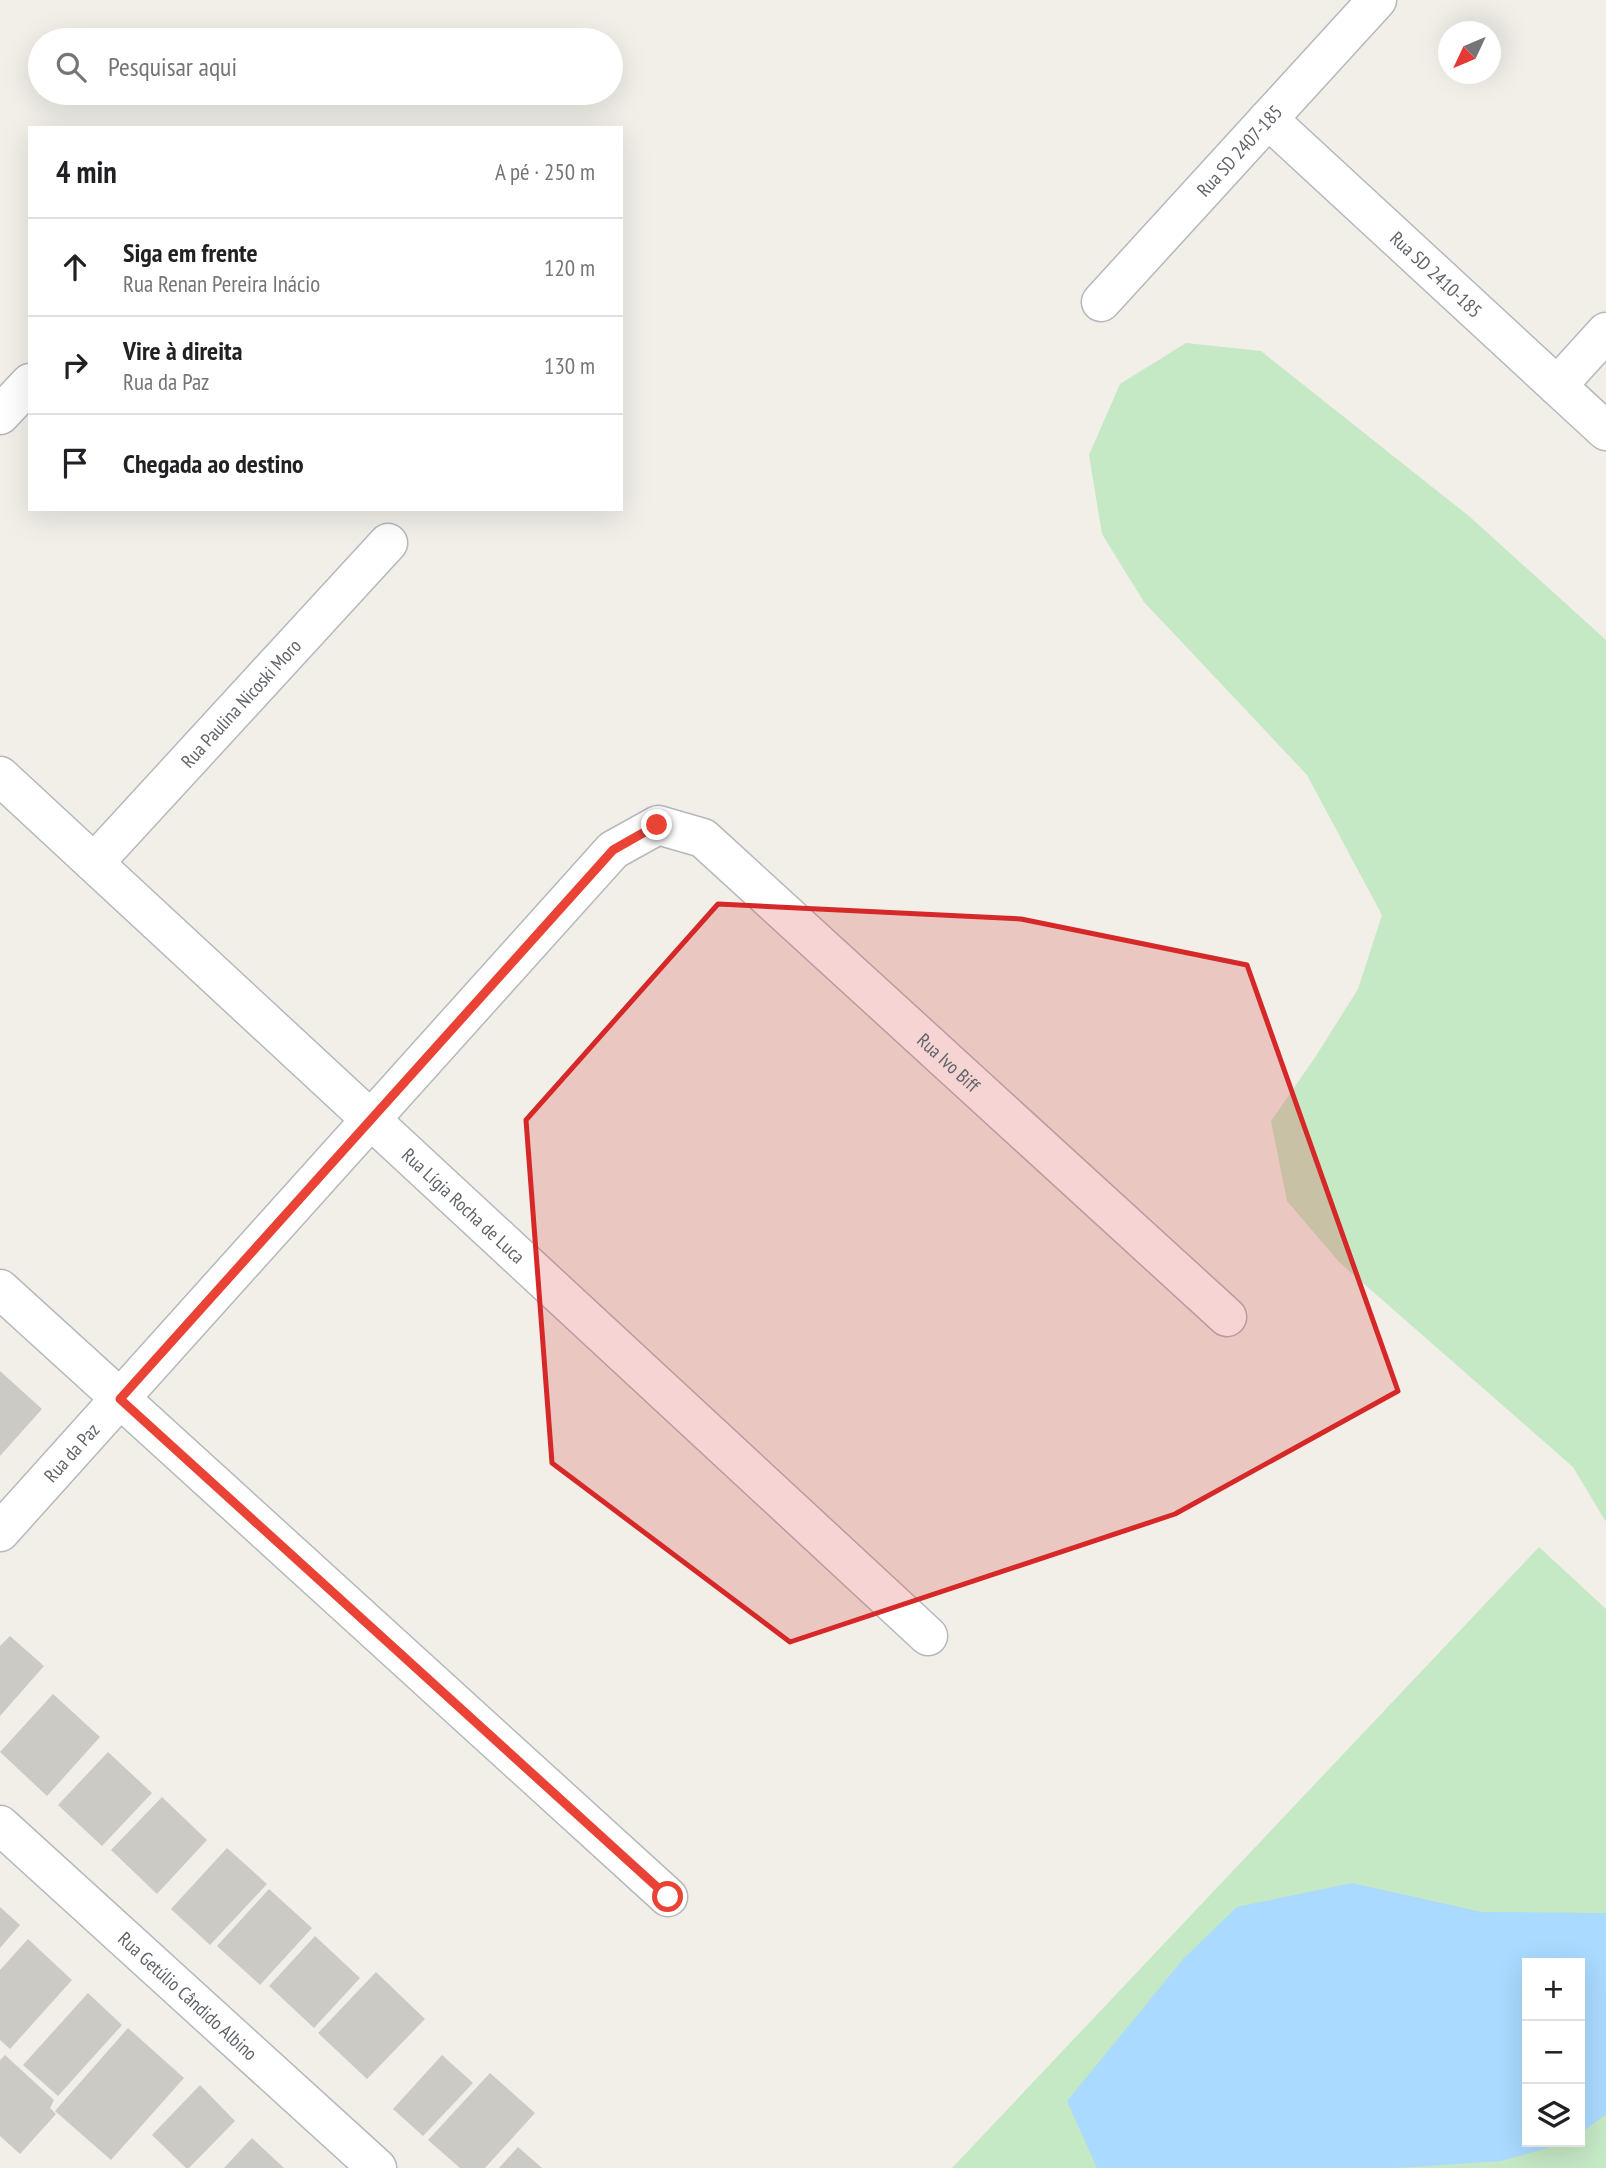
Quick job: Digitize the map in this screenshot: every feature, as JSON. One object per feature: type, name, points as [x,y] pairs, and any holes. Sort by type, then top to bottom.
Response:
[{"type":"street","name":"Rua SD 2407-185","points":[[1101,302],[1377,0]]},
{"type":"street","name":"Rua SD 2410-185","points":[[1268,119],[1606,431]]},
{"type":"street","points":[[1557,386],[1606,332]]},
{"type":"street","points":[[0,415],[28,385]]},
{"type":"street","name":"Rua Paulina Nicoski Moro","points":[[94,863],[388,543]]},
{"type":"street","name":"Rua Lígia Rocha de Luca","points":[[0,776],[928,1636]]},
{"type":"street","name":"Rua da Paz","points":[[0,1532],[613,850],[657,825]]},
{"type":"street","name":"Rua Ivo Biff","points":[[657,825],[703,838],[1227,1317]]},
{"type":"street","points":[[0,1289],[668,1897]]},
{"type":"street","name":"Rua Getúlio Cândido Albino","points":[[0,1825],[377,2168]]},
{"type":"highlighted area","points":[[718,904],[1021,919],[1247,965],[1398,1391],[1175,1514],[790,1642],[552,1463],[526,1120]]},
{"type":"green space","points":[[1186,343],[1261,351],[1470,517],[1606,640],[1606,1522],[1573,1467],[1339,1262],[1287,1201],[1271,1121],[1358,989],[1382,915],[1307,775],[1144,602],[1102,534],[1089,455],[1120,384]]},
{"type":"green space","points":[[1539,1547],[1606,1609],[1606,2168],[952,2168]]},
{"type":"water","points":[[1352,1883],[1482,1912],[1606,1913],[1606,2114],[1585,2130],[1585,1958],[1522,1958],[1522,2147],[1550,2147],[1501,2161],[1396,2168],[1097,2168],[1067,2101],[1184,1958],[1237,1907]]},
{"type":"building","points":[[0,1371],[42,1409],[0,1456]]},
{"type":"building","points":[[10,1636],[44,1666],[0,1716],[0,1646]]},
{"type":"building","points":[[53,1694],[100,1737],[47,1796],[0,1752]]},
{"type":"building","points":[[108,1752],[152,1793],[102,1846],[58,1805]]},
{"type":"building","points":[[162,1797],[207,1840],[157,1894],[111,1850]]},
{"type":"building","points":[[227,1848],[267,1884],[210,1945],[171,1909]]},
{"type":"building","points":[[269,1889],[312,1928],[260,1985],[217,1946]]},
{"type":"building","points":[[0,1907],[20,1925],[0,1948]]},
{"type":"building","points":[[315,1936],[360,1978],[314,2028],[269,1986]]},
{"type":"building","points":[[28,1939],[72,1980],[10,2049],[0,2040],[0,1970]]},
{"type":"building","points":[[376,1972],[425,2019],[367,2079],[318,2033]]},
{"type":"building","points":[[88,1993],[122,2025],[58,2096],[23,2065]]},
{"type":"building","points":[[128,2028],[184,2078],[111,2160],[55,2111]]},
{"type":"building","points":[[5,2055],[54,2100],[50,2108],[56,2114],[20,2154],[0,2136],[0,2060]]},
{"type":"building","points":[[442,2055],[473,2083],[423,2136],[393,2109]]},
{"type":"building","points":[[490,2073],[535,2113],[485,2168],[460,2168],[428,2140]]},
{"type":"building","points":[[200,2085],[235,2121],[186,2168],[152,2135]]},
{"type":"building","points":[[252,2138],[284,2168],[224,2168]]},
{"type":"building","points":[[518,2147],[542,2168],[499,2168]]},
{"type":"route","points":[[657,825],[613,850],[120,1399],[668,1897]]}]
